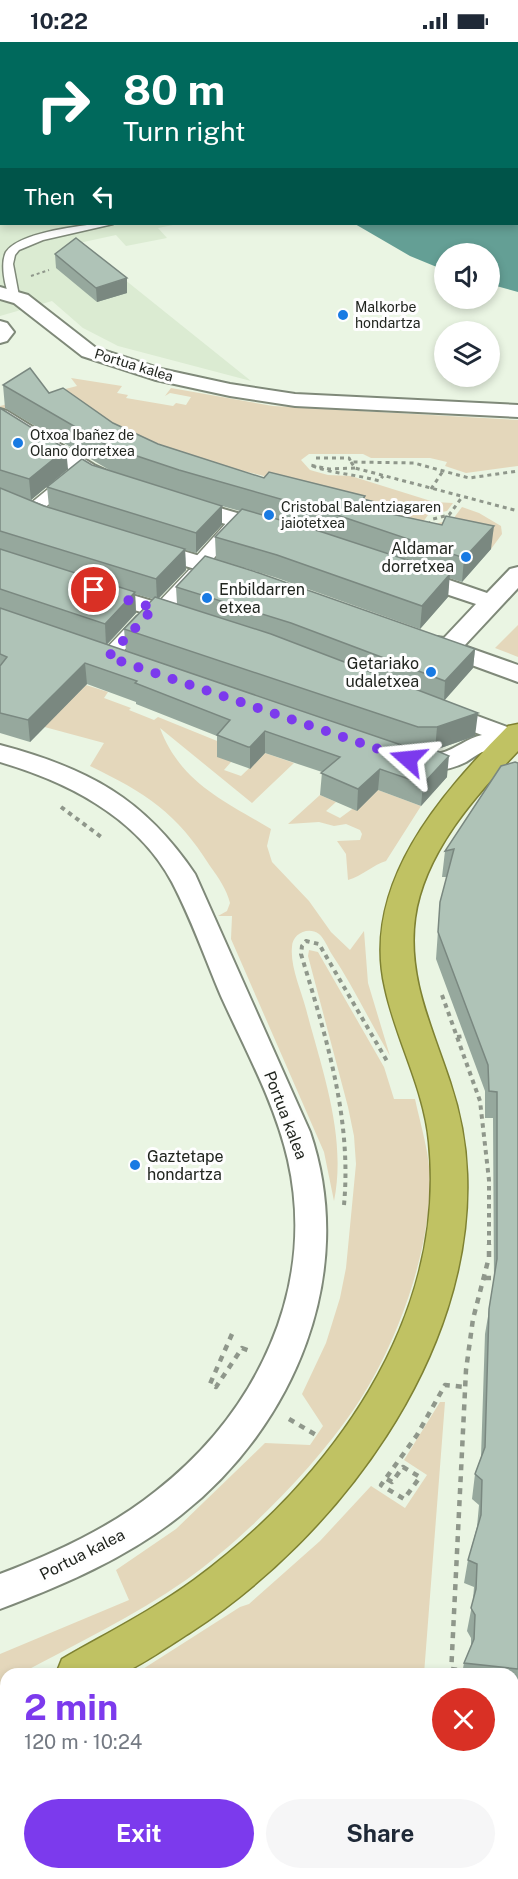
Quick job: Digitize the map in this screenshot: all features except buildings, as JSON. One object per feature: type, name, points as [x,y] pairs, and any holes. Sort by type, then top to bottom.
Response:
[{"type":"highway","points":[[88,1668],[186,1610],[223,1584],[262,1550],[315,1497],[359,1442],[381,1410],[401,1373],[415,1341],[436,1274],[445,1234],[449,1168],[442,1118],[398,972],[397,926],[403,902],[417,867],[439,827],[468,787],[514,744]]},
{"type":"street","name":"Portua kalea","points":[[5,298],[98,356],[156,374],[249,393],[309,401],[518,411]]},
{"type":"street","points":[[0,327],[4,332],[0,337]]},
{"type":"street","points":[[0,415],[97,476],[134,489]]},
{"type":"street","points":[[22,508],[83,468]]},
{"type":"street","points":[[163,498],[292,536]]},
{"type":"street","points":[[22,508],[55,520]]},
{"type":"street","points":[[99,654],[157,609],[201,564],[239,520]]},
{"type":"street","points":[[124,540],[252,580]]},
{"type":"street","points":[[394,569],[492,602]]},
{"type":"street","points":[[448,648],[518,574]]},
{"type":"street","points":[[76,584],[204,625]]},
{"type":"street","points":[[418,638],[518,674]]},
{"type":"street","points":[[99,654],[134,666]]},
{"type":"street","points":[[421,703],[514,744]]},
{"type":"street","points":[[393,754],[412,760],[437,762],[448,760],[476,744],[514,744]]},
{"type":"street","name":"Portua kalea","points":[[0,753],[55,771],[104,795],[143,826],[165,851],[184,881],[290,1118],[300,1146],[310,1192],[313,1239],[304,1305],[292,1340],[260,1402],[216,1458],[189,1486],[164,1507],[95,1551],[0,1592]]},
{"type":"lane","points":[[5,298],[10,254],[15,247],[35,239],[103,225]]},
{"type":"path","points":[[316,458],[350,458],[355,468]]},
{"type":"path","points":[[351,462],[414,463],[469,478],[518,471]]},
{"type":"path","points":[[383,476],[379,482],[351,473],[328,472],[310,465],[314,464],[329,469],[355,468],[518,511]]},
{"type":"path","points":[[431,489],[443,471]]},
{"type":"path","points":[[394,569],[433,519],[449,515],[462,496]]},
{"type":"path","points":[[57,804],[104,839]]},
{"type":"path","points":[[457,1037],[464,1036]]},
{"type":"path","points":[[485,1278],[493,1278]]},
{"type":"path","points":[[232,1334],[210,1384],[216,1387],[242,1348]]},
{"type":"path","points":[[251,1360],[255,1353]]},
{"type":"path","points":[[387,1479],[392,1482],[403,1467],[420,1477],[404,1499],[381,1485],[417,1435],[445,1385],[465,1387]]},
{"type":"path","points":[[260,1402],[316,1435]]},
{"type":"shaded area","points":[[0,225],[173,225],[158,228],[167,238],[126,246],[116,235],[79,243],[251,381],[118,346],[83,328],[52,301],[0,316]]},
{"type":"shaded area","points":[[71,378],[122,386],[117,393],[128,395],[126,398],[173,406],[176,403],[186,405],[191,397],[170,393],[165,396],[171,388],[273,406],[518,420],[518,466],[466,473],[445,466],[447,462],[430,458],[371,458],[363,454],[309,454],[301,460],[310,470],[328,475],[351,476],[434,502],[453,503],[447,511],[428,515],[423,522],[262,479],[264,476],[235,469],[225,481],[59,405],[8,416],[0,411],[0,406],[77,386]]},
{"type":"shaded area","points":[[462,507],[479,513],[501,526],[502,534],[491,549],[432,525],[453,519]]},
{"type":"shaded area","points":[[518,625],[518,657],[495,648]]},
{"type":"shaded area","points":[[0,668],[76,695],[86,685],[108,692],[104,698],[131,708],[129,710],[154,720],[158,717],[227,745],[231,762],[224,770],[241,776],[265,753],[294,763],[252,803],[160,728],[179,763],[205,788],[271,829],[267,846],[272,862],[309,901],[331,932],[350,950],[364,931],[368,983],[390,1056],[321,936],[315,932],[306,931],[295,938],[292,947],[294,970],[325,1080],[335,1128],[337,1177],[334,1201],[324,1152],[231,939],[232,916],[218,916],[227,911],[230,903],[219,879],[185,832],[159,806],[90,766],[104,743],[0,715]]},
{"type":"shaded area","points":[[378,790],[421,806],[386,861],[348,880],[346,854],[337,841],[360,840],[362,834],[360,830],[346,824],[334,826],[319,822],[288,824],[320,795],[336,802],[326,811],[340,818]]},
{"type":"shaded area","points":[[309,950],[318,952],[384,1067],[394,1099],[415,1099],[430,1172],[428,1211],[416,1271],[396,1331],[369,1385],[337,1432],[277,1501],[231,1544],[186,1580],[146,1606],[104,1629],[31,1668],[0,1668],[0,1654],[129,1600],[116,1570],[176,1529],[265,1443],[310,1445],[323,1426],[302,1394],[326,1343],[340,1298],[346,1268],[356,1164],[354,1136],[348,1107],[308,956]]},
{"type":"shaded area","points":[[440,1402],[445,1402],[424,1668],[144,1668],[240,1607],[249,1604],[320,1541],[371,1486],[405,1508],[427,1475],[404,1460]]},
{"type":"water","points":[[357,225],[518,225],[518,292],[500,287],[500,243],[434,243],[434,266],[410,256]]},
{"type":"place","name":"Malkorbe hondartza","points":[[343,315]]},
{"type":"place","name":"Otxoa Ibañez de Olano dorretxea","points":[[18,443]]},
{"type":"place","name":"Cristobal Balentziagaren jaiotetxea","points":[[269,515]]},
{"type":"place","name":"Aldamar dorretxea","points":[[466,557]]},
{"type":"place","name":"Enbildarren etxea","points":[[207,598]]},
{"type":"place","name":"Getariako udaletxea","points":[[431,672]]},
{"type":"place","name":"Gaztetape hondartza","points":[[135,1165]]},
{"type":"route","points":[[94,590],[154,608],[108,657],[408,759]]}]
